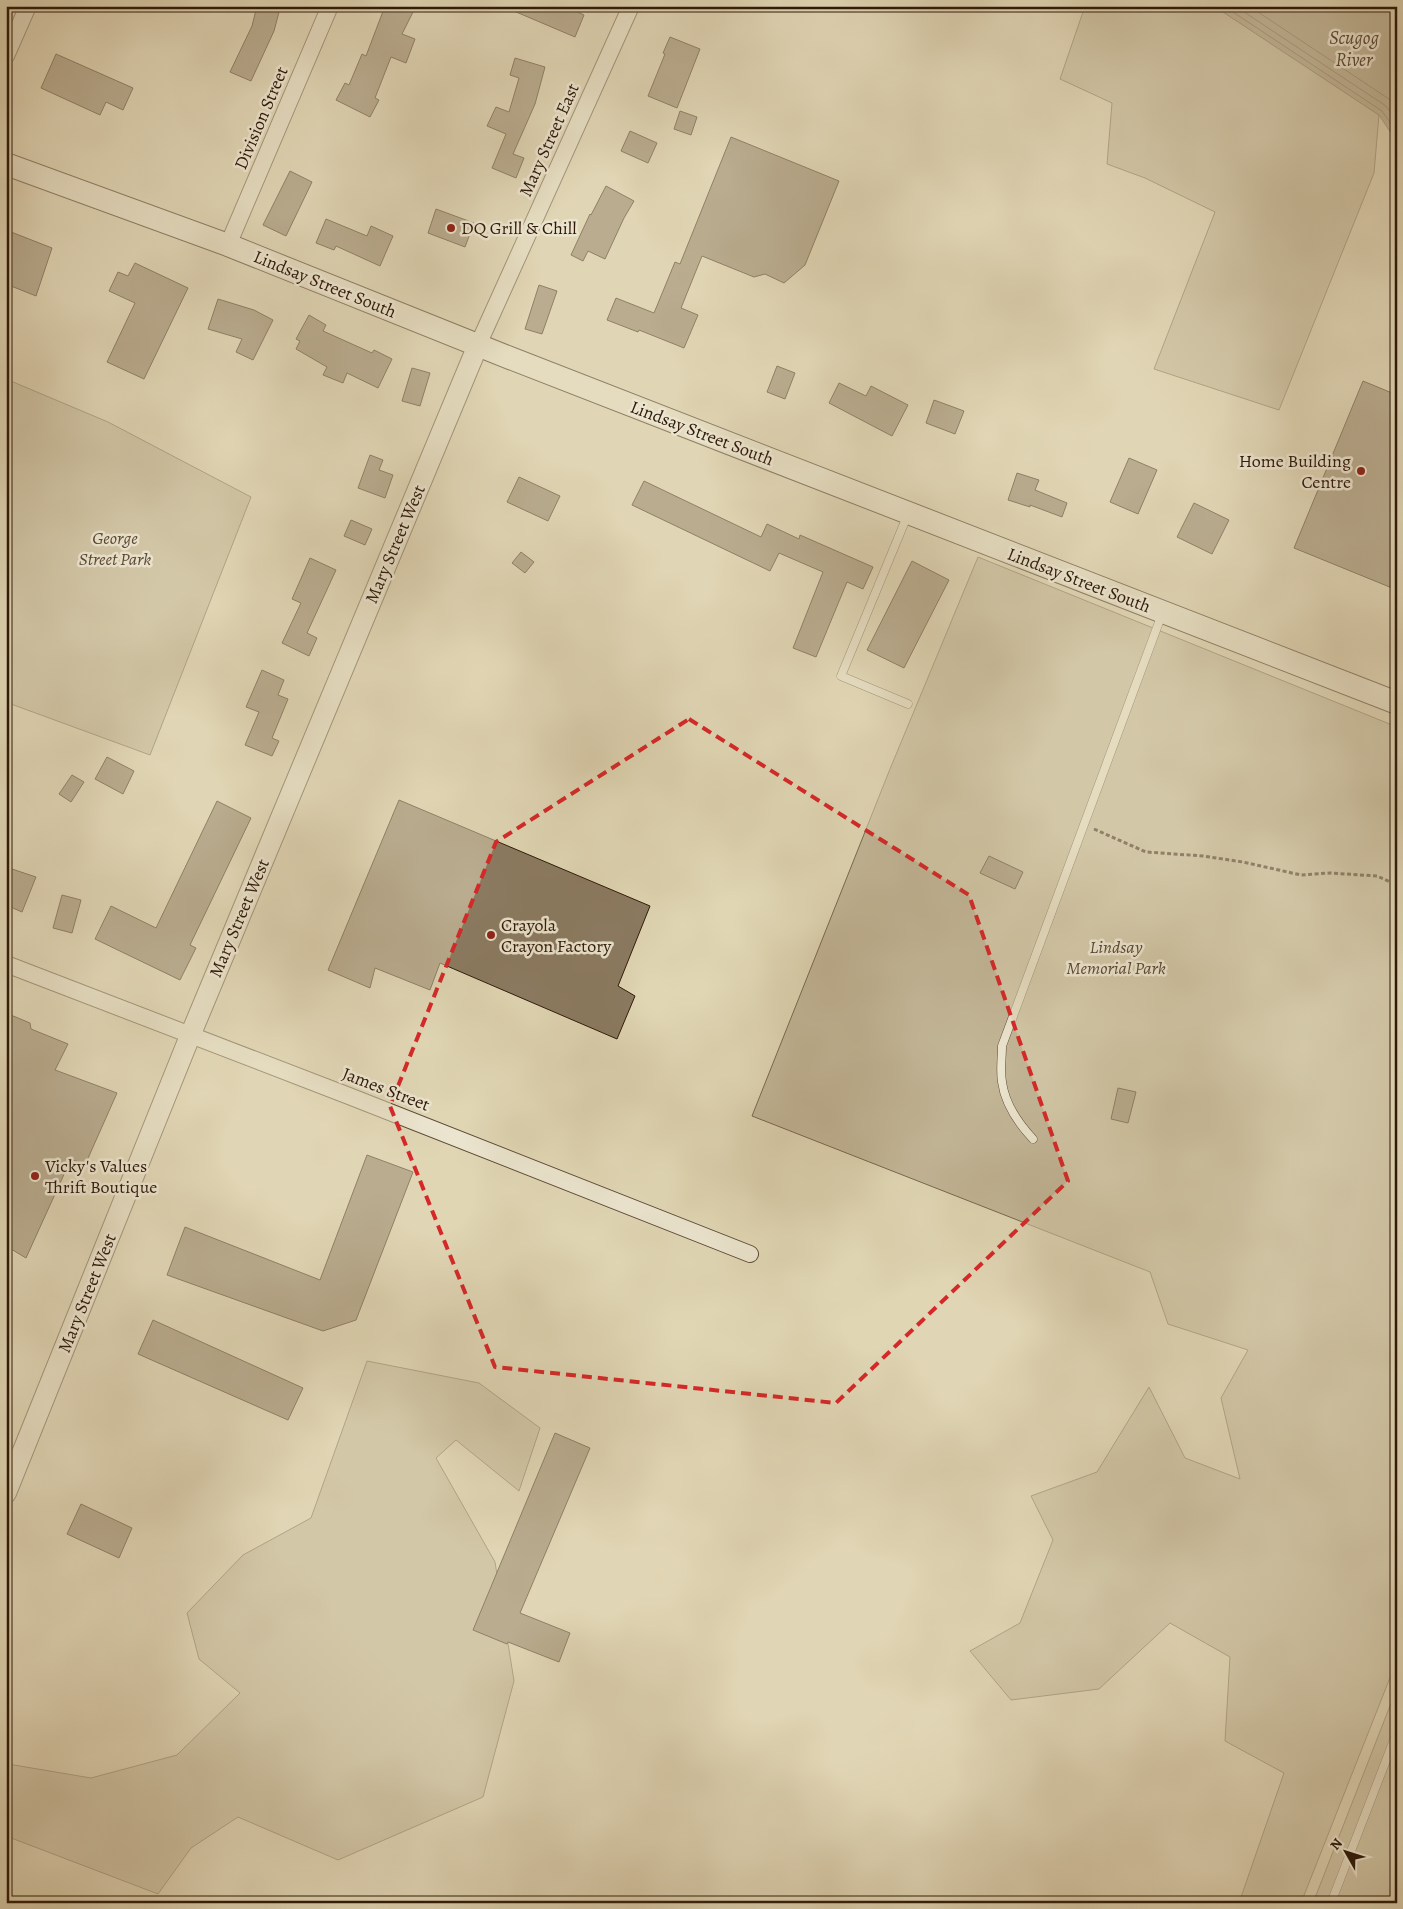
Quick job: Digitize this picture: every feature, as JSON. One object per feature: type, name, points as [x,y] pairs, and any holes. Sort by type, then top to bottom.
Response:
[{"type":"main road","name":"Lindsay Street South","points":[[6,164],[228,245],[478,345],[1397,703]]},
{"type":"street","points":[[6,56],[28,6]]},
{"type":"street","name":"Division Street","points":[[228,245],[330,6]]},
{"type":"street","name":"Mary Street East","points":[[478,345],[631,6]]},
{"type":"street","name":"Mary Street West","points":[[6,1493],[190,1036],[478,345]]},
{"type":"street","name":"James Street","points":[[6,964],[349,1096],[750,1254]]},
{"type":"lane","points":[[908,513],[841,676],[908,704]]},
{"type":"lane","points":[[1033,1139],[1019,1124],[1009,1105],[1002,1082],[1002,1046],[1162,612]]},
{"type":"lane","points":[[1331,1903],[1397,1732]]},
{"type":"path","points":[[1084,824],[1146,852],[1203,856],[1243,862],[1301,875],[1330,873],[1377,876],[1397,885]]},
{"type":"highlighted area","points":[[689,719],[969,895],[1068,1181],[836,1403],[495,1367],[390,1106],[496,842]]},
{"type":"green space","points":[[1085,6],[1214,6],[1379,115],[1374,173],[1279,410],[1154,369],[1215,212],[1145,178],[1107,164],[1112,103],[1060,79]]},
{"type":"green space","name":"George Street Park","points":[[6,379],[108,422],[251,497],[150,755],[11,704],[6,714]]},
{"type":"green space","name":"Lindsay Memorial Park","points":[[978,557],[1397,727],[1397,1660],[1301,1903],[1239,1903],[1284,1773],[1225,1741],[1230,1657],[1170,1623],[1099,1689],[1011,1700],[970,1651],[1020,1623],[1053,1540],[1031,1496],[1097,1472],[1149,1387],[1185,1458],[1240,1479],[1221,1398],[1248,1350],[1168,1324],[1150,1272],[752,1116],[890,769]]},
{"type":"green space","points":[[367,1361],[479,1383],[540,1428],[519,1491],[456,1440],[436,1458],[495,1562],[514,1681],[483,1797],[338,1860],[238,1817],[191,1848],[158,1894],[6,1836],[6,1765],[91,1778],[177,1755],[240,1693],[199,1659],[187,1613],[243,1555],[311,1518]]},
{"type":"green space","points":[[1397,1688],[1397,1903],[1313,1903]]},
{"type":"water","name":"Scugog River","points":[[1214,6],[1392,6],[1397,9],[1397,142],[1379,115]]},
{"type":"building","points":[[257,6],[279,12],[274,31],[251,81],[230,72],[252,26]]},
{"type":"building","points":[[385,6],[416,6],[402,34],[415,39],[406,63],[391,57],[375,98],[379,100],[370,117],[336,100],[345,83],[349,85],[362,54],[366,56]]},
{"type":"building","points":[[502,6],[564,6],[584,15],[575,37]]},
{"type":"building","points":[[670,37],[700,49],[677,108],[648,96]]},
{"type":"building","points":[[56,54],[133,88],[123,110],[106,102],[100,115],[41,88]]},
{"type":"building","points":[[515,58],[545,67],[535,104],[513,154],[524,158],[516,178],[492,168],[506,134],[487,126],[496,107],[509,112],[519,78],[510,75]]},
{"type":"building","points":[[680,111],[697,117],[691,135],[674,129]]},
{"type":"building","points":[[630,131],[657,143],[648,163],[621,151]]},
{"type":"building","points":[[731,137],[839,181],[805,265],[784,283],[765,274],[754,277],[702,256],[681,308],[698,315],[684,348],[639,330],[638,332],[607,320],[616,298],[654,313],[675,262],[680,264]]},
{"type":"building","points":[[290,171],[312,182],[286,236],[263,225]]},
{"type":"building","points":[[606,186],[634,201],[605,259],[588,251],[583,261],[571,255],[590,214]]},
{"type":"building","name":"DQ Grill & Chill","points":[[436,209],[474,223],[465,247],[428,233]]},
{"type":"building","points":[[326,219],[367,236],[371,226],[393,236],[380,266],[336,246],[334,250],[316,243]]},
{"type":"building","points":[[6,230],[52,248],[36,296],[6,284]]},
{"type":"building","points":[[135,263],[188,288],[144,379],[107,362],[135,303],[109,291],[118,272],[128,276]]},
{"type":"building","points":[[539,285],[557,291],[542,334],[525,329]]},
{"type":"building","points":[[218,299],[254,310],[273,320],[253,360],[236,352],[242,339],[208,329]]},
{"type":"building","points":[[309,315],[326,325],[323,331],[372,353],[374,350],[392,359],[378,388],[347,373],[343,383],[323,375],[327,367],[296,349],[300,341],[296,339]]},
{"type":"building","points":[[777,366],[795,373],[785,399],[767,392]]},
{"type":"building","points":[[412,368],[430,373],[420,406],[402,401]]},
{"type":"building","name":"Home Building Centre","points":[[1363,381],[1397,395],[1397,590],[1294,548]]},
{"type":"building","points":[[839,383],[866,396],[871,386],[908,405],[892,436],[829,403]]},
{"type":"building","points":[[934,400],[964,411],[955,434],[926,423]]},
{"type":"building","points":[[370,455],[383,460],[379,470],[393,475],[385,498],[358,488]]},
{"type":"building","points":[[1129,458],[1157,470],[1138,514],[1110,502]]},
{"type":"building","points":[[1017,473],[1039,480],[1035,490],[1067,503],[1062,517],[1030,505],[1030,507],[1008,500]]},
{"type":"building","points":[[519,477],[560,496],[548,521],[507,502]]},
{"type":"building","points":[[644,481],[761,537],[767,524],[799,539],[800,535],[873,567],[863,589],[847,582],[816,657],[793,648],[823,572],[779,553],[770,571],[632,505]]},
{"type":"building","points":[[1194,503],[1229,520],[1212,554],[1177,537]]},
{"type":"building","points":[[351,520],[372,529],[365,545],[344,536]]},
{"type":"building","points":[[521,552],[534,562],[525,573],[512,563]]},
{"type":"building","points":[[310,558],[336,570],[307,633],[317,638],[309,656],[282,643],[301,603],[292,599]]},
{"type":"building","points":[[912,561],[949,580],[904,668],[867,650]]},
{"type":"building","points":[[262,670],[284,680],[278,695],[288,699],[272,738],[279,741],[272,756],[245,745],[259,712],[246,707]]},
{"type":"building","points":[[107,757],[134,771],[123,794],[95,779]]},
{"type":"building","points":[[72,775],[84,782],[71,802],[59,794]]},
{"type":"building","name":"Crayola Crayon Factory","points":[[399,800],[650,906],[618,986],[635,996],[617,1039],[440,963],[430,990],[375,968],[370,988],[328,970]]},
{"type":"building","points":[[217,801],[251,818],[190,945],[196,948],[180,980],[95,939],[111,906],[156,928]]},
{"type":"building","points":[[989,856],[1023,872],[1015,889],[980,873]]},
{"type":"building","points":[[6,867],[36,877],[22,912],[6,905]]},
{"type":"building","points":[[62,895],[81,900],[72,933],[53,928]]},
{"type":"building","points":[[6,1013],[30,1023],[31,1029],[68,1044],[55,1070],[117,1093],[85,1165],[71,1159],[26,1258],[6,1246]]},
{"type":"building","points":[[1118,1088],[1136,1092],[1128,1123],[1111,1119]]},
{"type":"building","points":[[367,1155],[413,1172],[356,1320],[323,1331],[167,1275],[185,1227],[320,1280]]},
{"type":"building","points":[[153,1320],[303,1388],[288,1420],[138,1354]]},
{"type":"building","points":[[555,1433],[590,1448],[520,1613],[570,1633],[559,1662],[473,1630]]},
{"type":"building","points":[[81,1504],[132,1528],[119,1558],[67,1534]]},
{"type":"place","name":"DQ Grill & Chill","points":[[451,228]]},
{"type":"place","name":"Home Building Centre","points":[[1361,471]]},
{"type":"place","name":"Crayola Crayon Factory","points":[[491,935]]},
{"type":"place","name":"Vicky's Values Thrift Boutique","points":[[35,1176]]}]
